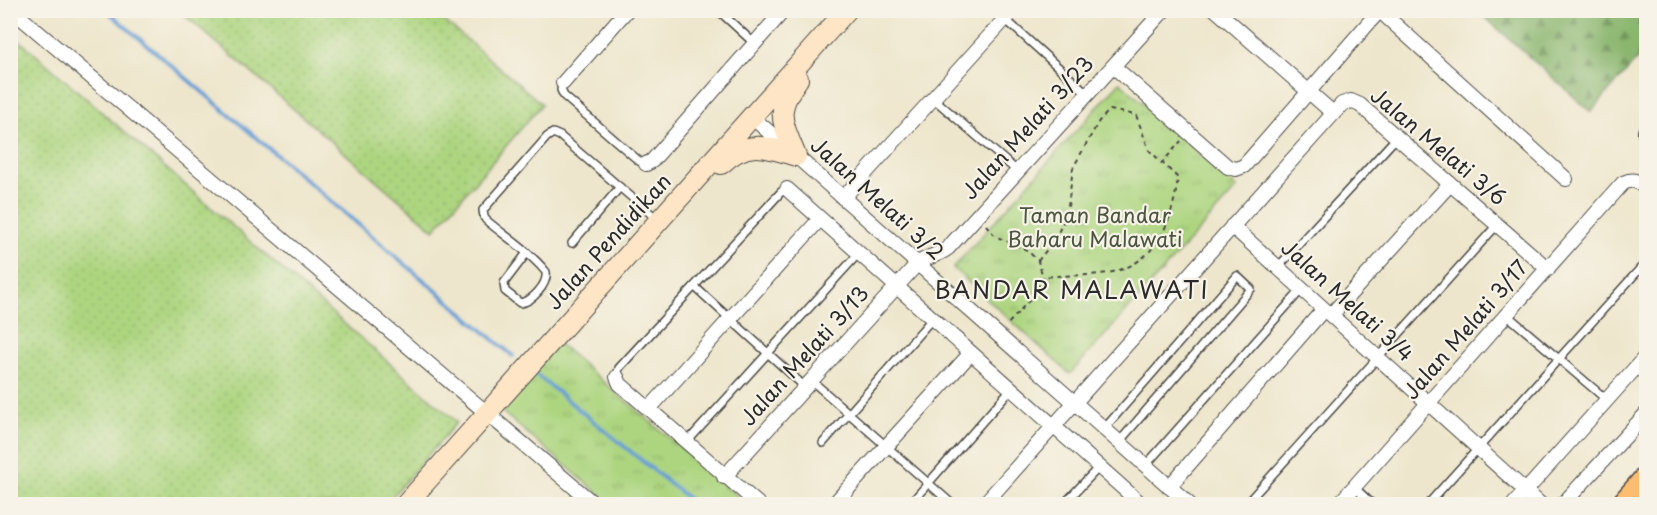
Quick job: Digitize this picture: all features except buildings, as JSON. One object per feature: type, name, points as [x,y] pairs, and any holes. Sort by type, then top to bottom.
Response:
[{"type":"highway","points":[[1624,504],[1647,480]]},
{"type":"street","points":[[12,10],[594,504]]},
{"type":"street","points":[[563,83],[627,10]]},
{"type":"street","points":[[646,164],[784,10]]},
{"type":"street","name":"Jalan Pendidikan","points":[[406,504],[847,10]]},
{"type":"street","name":"Jalan Melati 3/23","points":[[918,264],[926,257],[937,255],[948,248],[1164,10]]},
{"type":"street","points":[[1216,10],[1333,113]]},
{"type":"street","points":[[1113,66],[1228,167],[1240,169],[1379,11],[1566,179]]},
{"type":"street","points":[[843,198],[1009,15]]},
{"type":"street","points":[[796,156],[782,115],[785,97],[809,64],[826,34]]},
{"type":"street","name":"Jalan Melati 3/6","points":[[984,504],[1342,104],[1350,101],[1359,105],[1548,269]]},
{"type":"street","name":"Jalan Melati 3/2","points":[[752,117],[1189,504]]},
{"type":"street","points":[[686,192],[737,150],[766,147],[796,156]]},
{"type":"street","name":"Jalan Melati 3/17","points":[[1339,504],[1623,183],[1637,180],[1647,189]]},
{"type":"street","points":[[1169,487],[1327,312],[1450,184]]},
{"type":"street","points":[[787,189],[1140,504]]},
{"type":"street","points":[[649,408],[820,219]]},
{"type":"street","name":"Jalan Melati 3/4","points":[[1232,226],[1540,504]]},
{"type":"street","name":"Jalan Melati 3/13","points":[[724,477],[918,264]]},
{"type":"street","points":[[834,504],[971,353]]},
{"type":"street","points":[[1514,504],[1647,356]]},
{"type":"street","points":[[617,377],[620,384],[724,477],[758,504]]},
{"type":"street","points":[[1563,504],[1647,414]]},
{"type":"lane","points":[[718,10],[755,44]]},
{"type":"lane","points":[[1009,15],[1088,94]]},
{"type":"lane","points":[[563,83],[561,90],[564,96],[639,162],[646,164]]},
{"type":"lane","points":[[933,98],[1017,171]]},
{"type":"lane","points":[[1647,124],[1641,131],[1647,141]]},
{"type":"lane","points":[[526,254],[504,284],[505,291],[520,303],[530,300],[546,279],[544,269],[486,220],[483,210],[550,134],[560,136],[660,221]]},
{"type":"lane","points":[[1278,267],[1397,137]]},
{"type":"lane","points":[[572,243],[620,187]]},
{"type":"lane","points":[[617,377],[618,368],[781,192],[787,189]]},
{"type":"lane","points":[[1246,504],[1497,225]]},
{"type":"lane","points":[[687,442],[859,253]]},
{"type":"lane","points":[[1428,504],[1647,262]]},
{"type":"lane","points":[[1104,429],[1237,276],[1251,289],[1119,442]]},
{"type":"lane","points":[[695,287],[768,354],[850,414],[952,504]]},
{"type":"lane","points":[[1145,466],[1302,289]]},
{"type":"lane","points":[[1507,315],[1607,400]]},
{"type":"lane","points":[[823,443],[932,319]]},
{"type":"lane","points":[[910,504],[1011,389]]},
{"type":"lane","points":[[1064,504],[1099,467]]},
{"type":"lane","points":[[1355,488],[1372,504]]},
{"type":"path","points":[[1038,261],[1055,239],[1067,214],[1070,177],[1076,161],[1099,121],[1110,110],[1136,115],[1149,150],[1178,178],[1176,196],[1162,237],[1152,252],[1116,272],[1065,274],[1043,278]]},
{"type":"path","points":[[1161,164],[1189,133]]},
{"type":"path","points":[[995,236],[1027,250],[1038,261],[1043,278],[1035,294],[998,335]]},
{"type":"green space","points":[[180,11],[433,11],[542,104],[434,230]]},
{"type":"green space","points":[[1478,11],[1646,11],[1646,49],[1591,112]]},
{"type":"green space","points":[[11,33],[457,422],[386,504],[11,504]]},
{"type":"green space","name":"Taman Bandar Baharu Malawati","points":[[1120,82],[1237,188],[1070,374],[953,268]]},
{"type":"green space","points":[[558,343],[747,504],[611,504],[501,411]]},
{"type":"waterway","points":[[106,10],[513,356]]},
{"type":"waterway","points":[[533,372],[695,504]]},
{"type":"district","name":"BANDAR MALAWATI","points":[[1072,291]]}]
